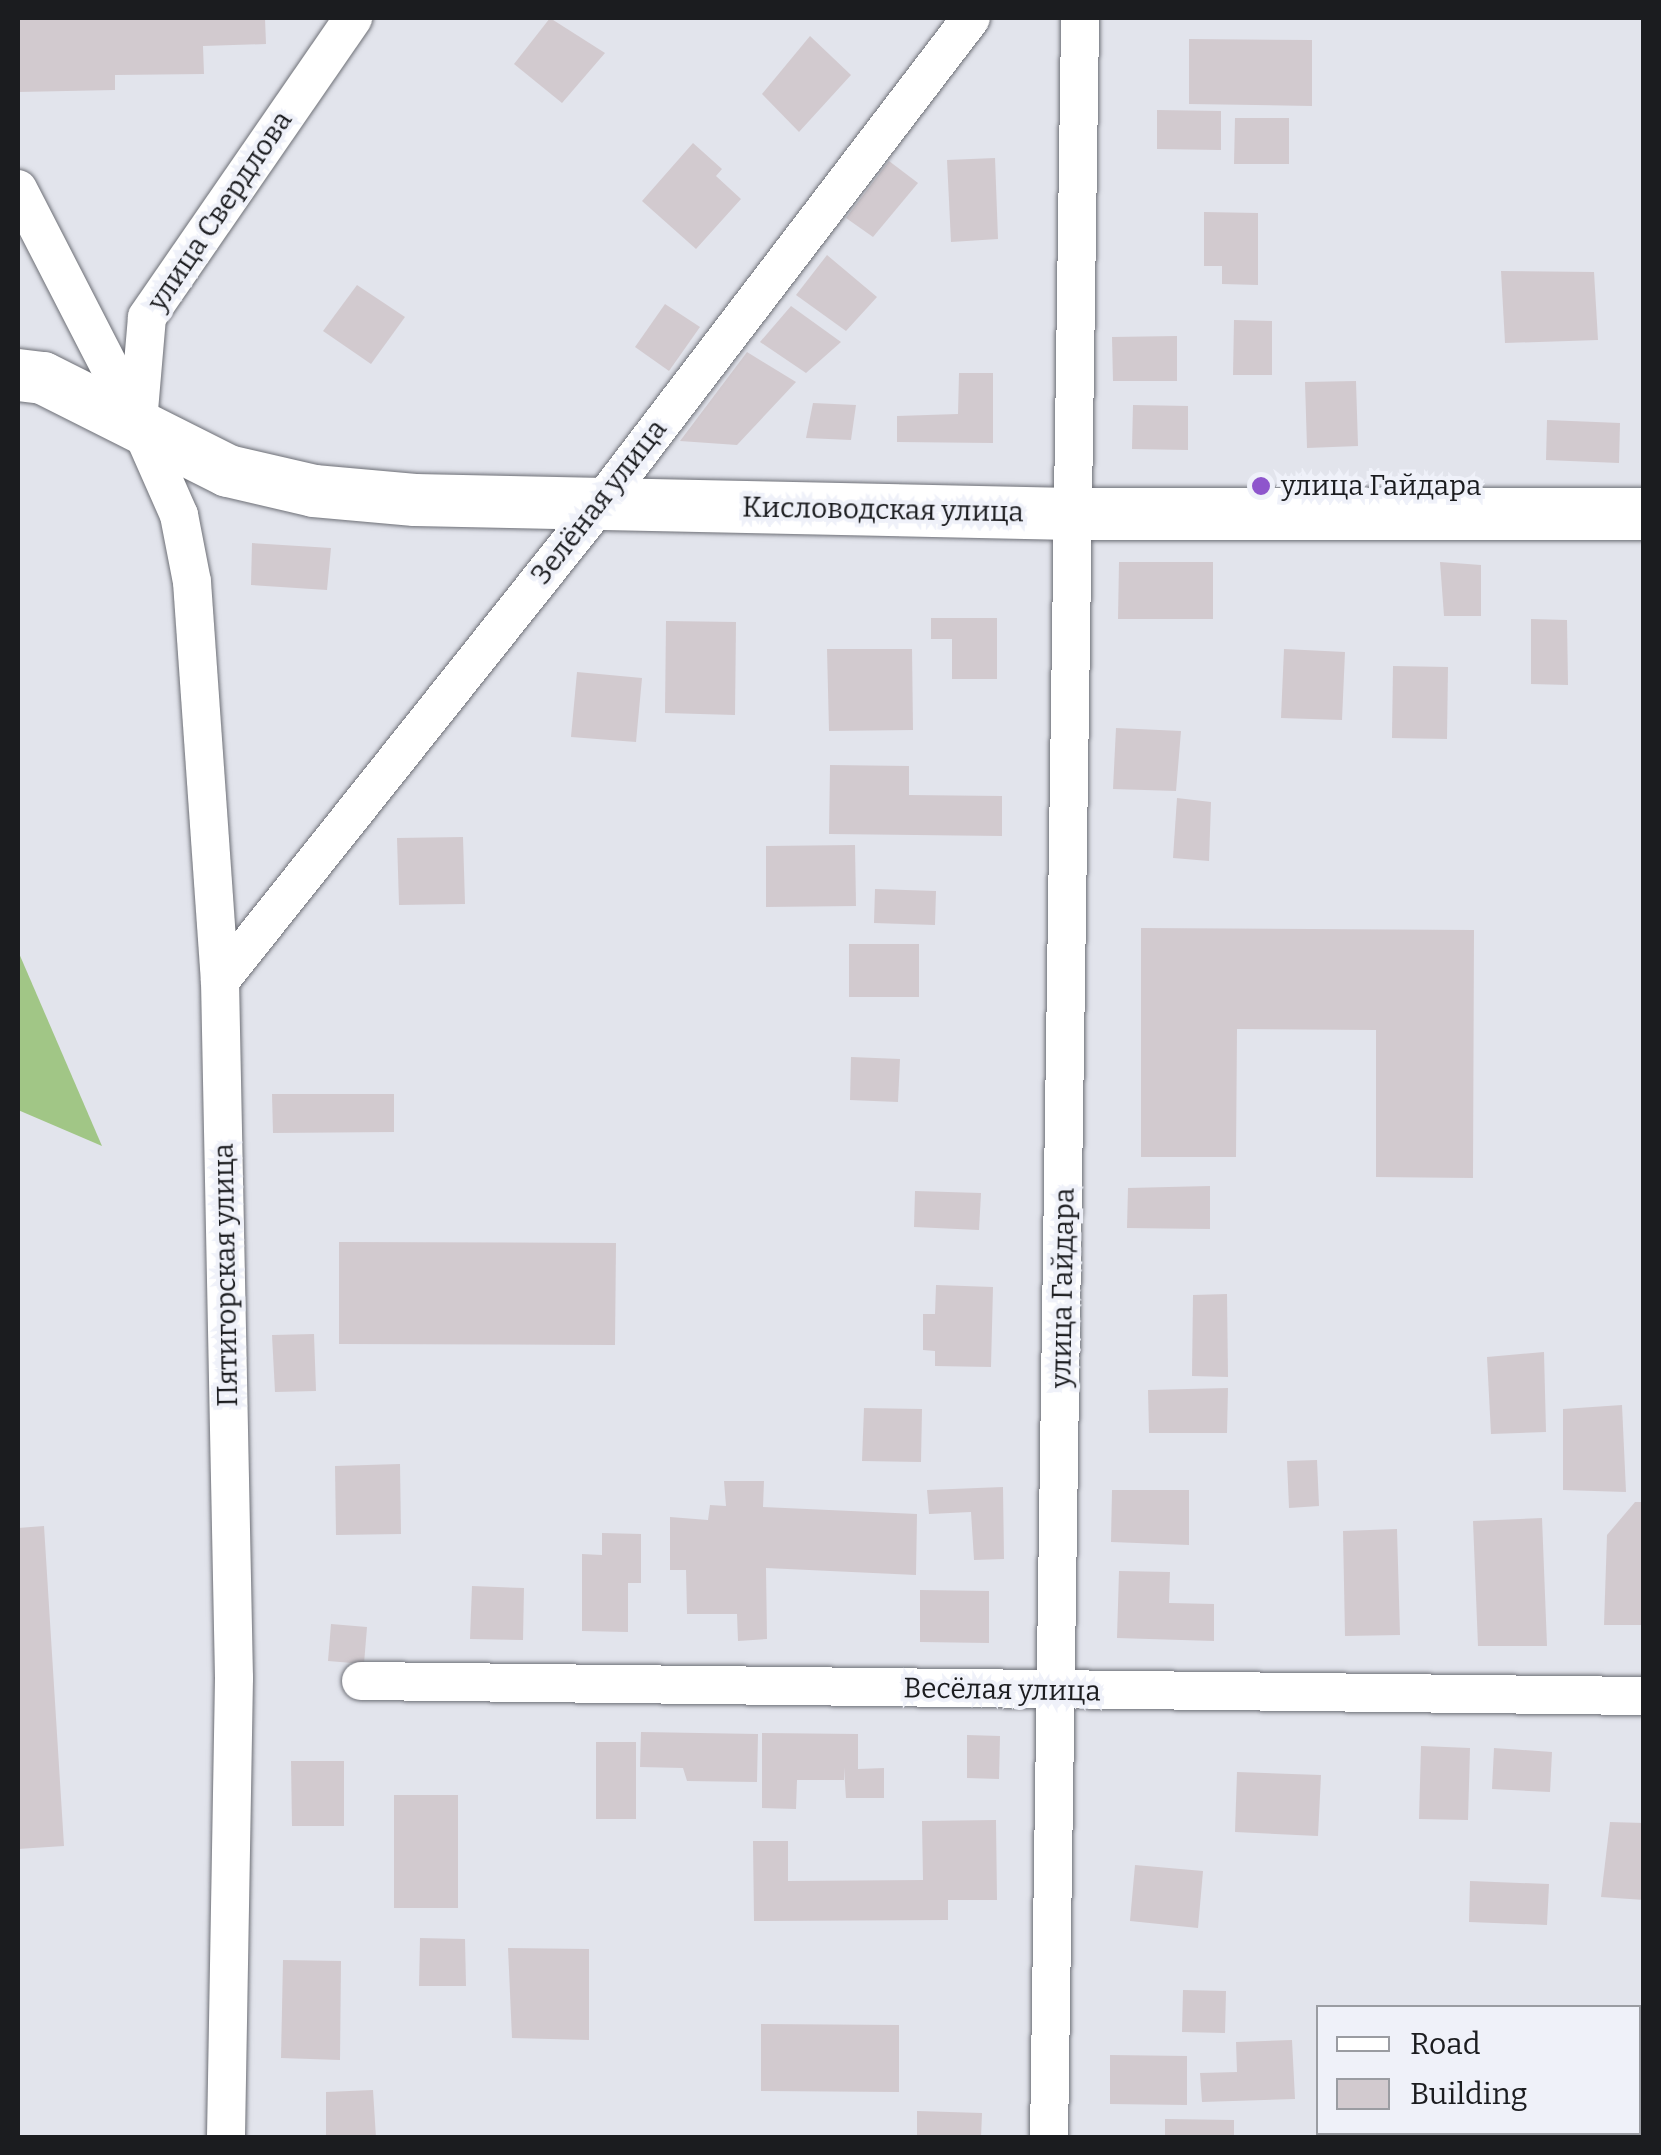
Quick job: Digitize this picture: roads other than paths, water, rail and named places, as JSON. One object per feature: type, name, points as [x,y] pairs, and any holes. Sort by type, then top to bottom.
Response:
[{"type":"main road","name":"Кисловодская улица","points":[[18,375],[43,378],[138,422],[228,471],[314,491],[600,504],[1072,514],[1644,514]]},
{"type":"street","name":"улица Свердлова","points":[[138,422],[147,318],[353,18]]},
{"type":"street","name":"Зелёная улица","points":[[220,981],[600,504],[971,18]]},
{"type":"street","name":"улица Гайдара","points":[[1049,2138],[1080,18]]},
{"type":"street","name":"Пятигорская улица","points":[[18,190],[138,422],[179,515],[192,582],[220,981],[234,1678],[226,2138]]},
{"type":"street","name":"Весёлая улица","points":[[361,1680],[1644,1696]]},
{"type":"place","name":"улица Гайдара","points":[[1261,486]]}]
